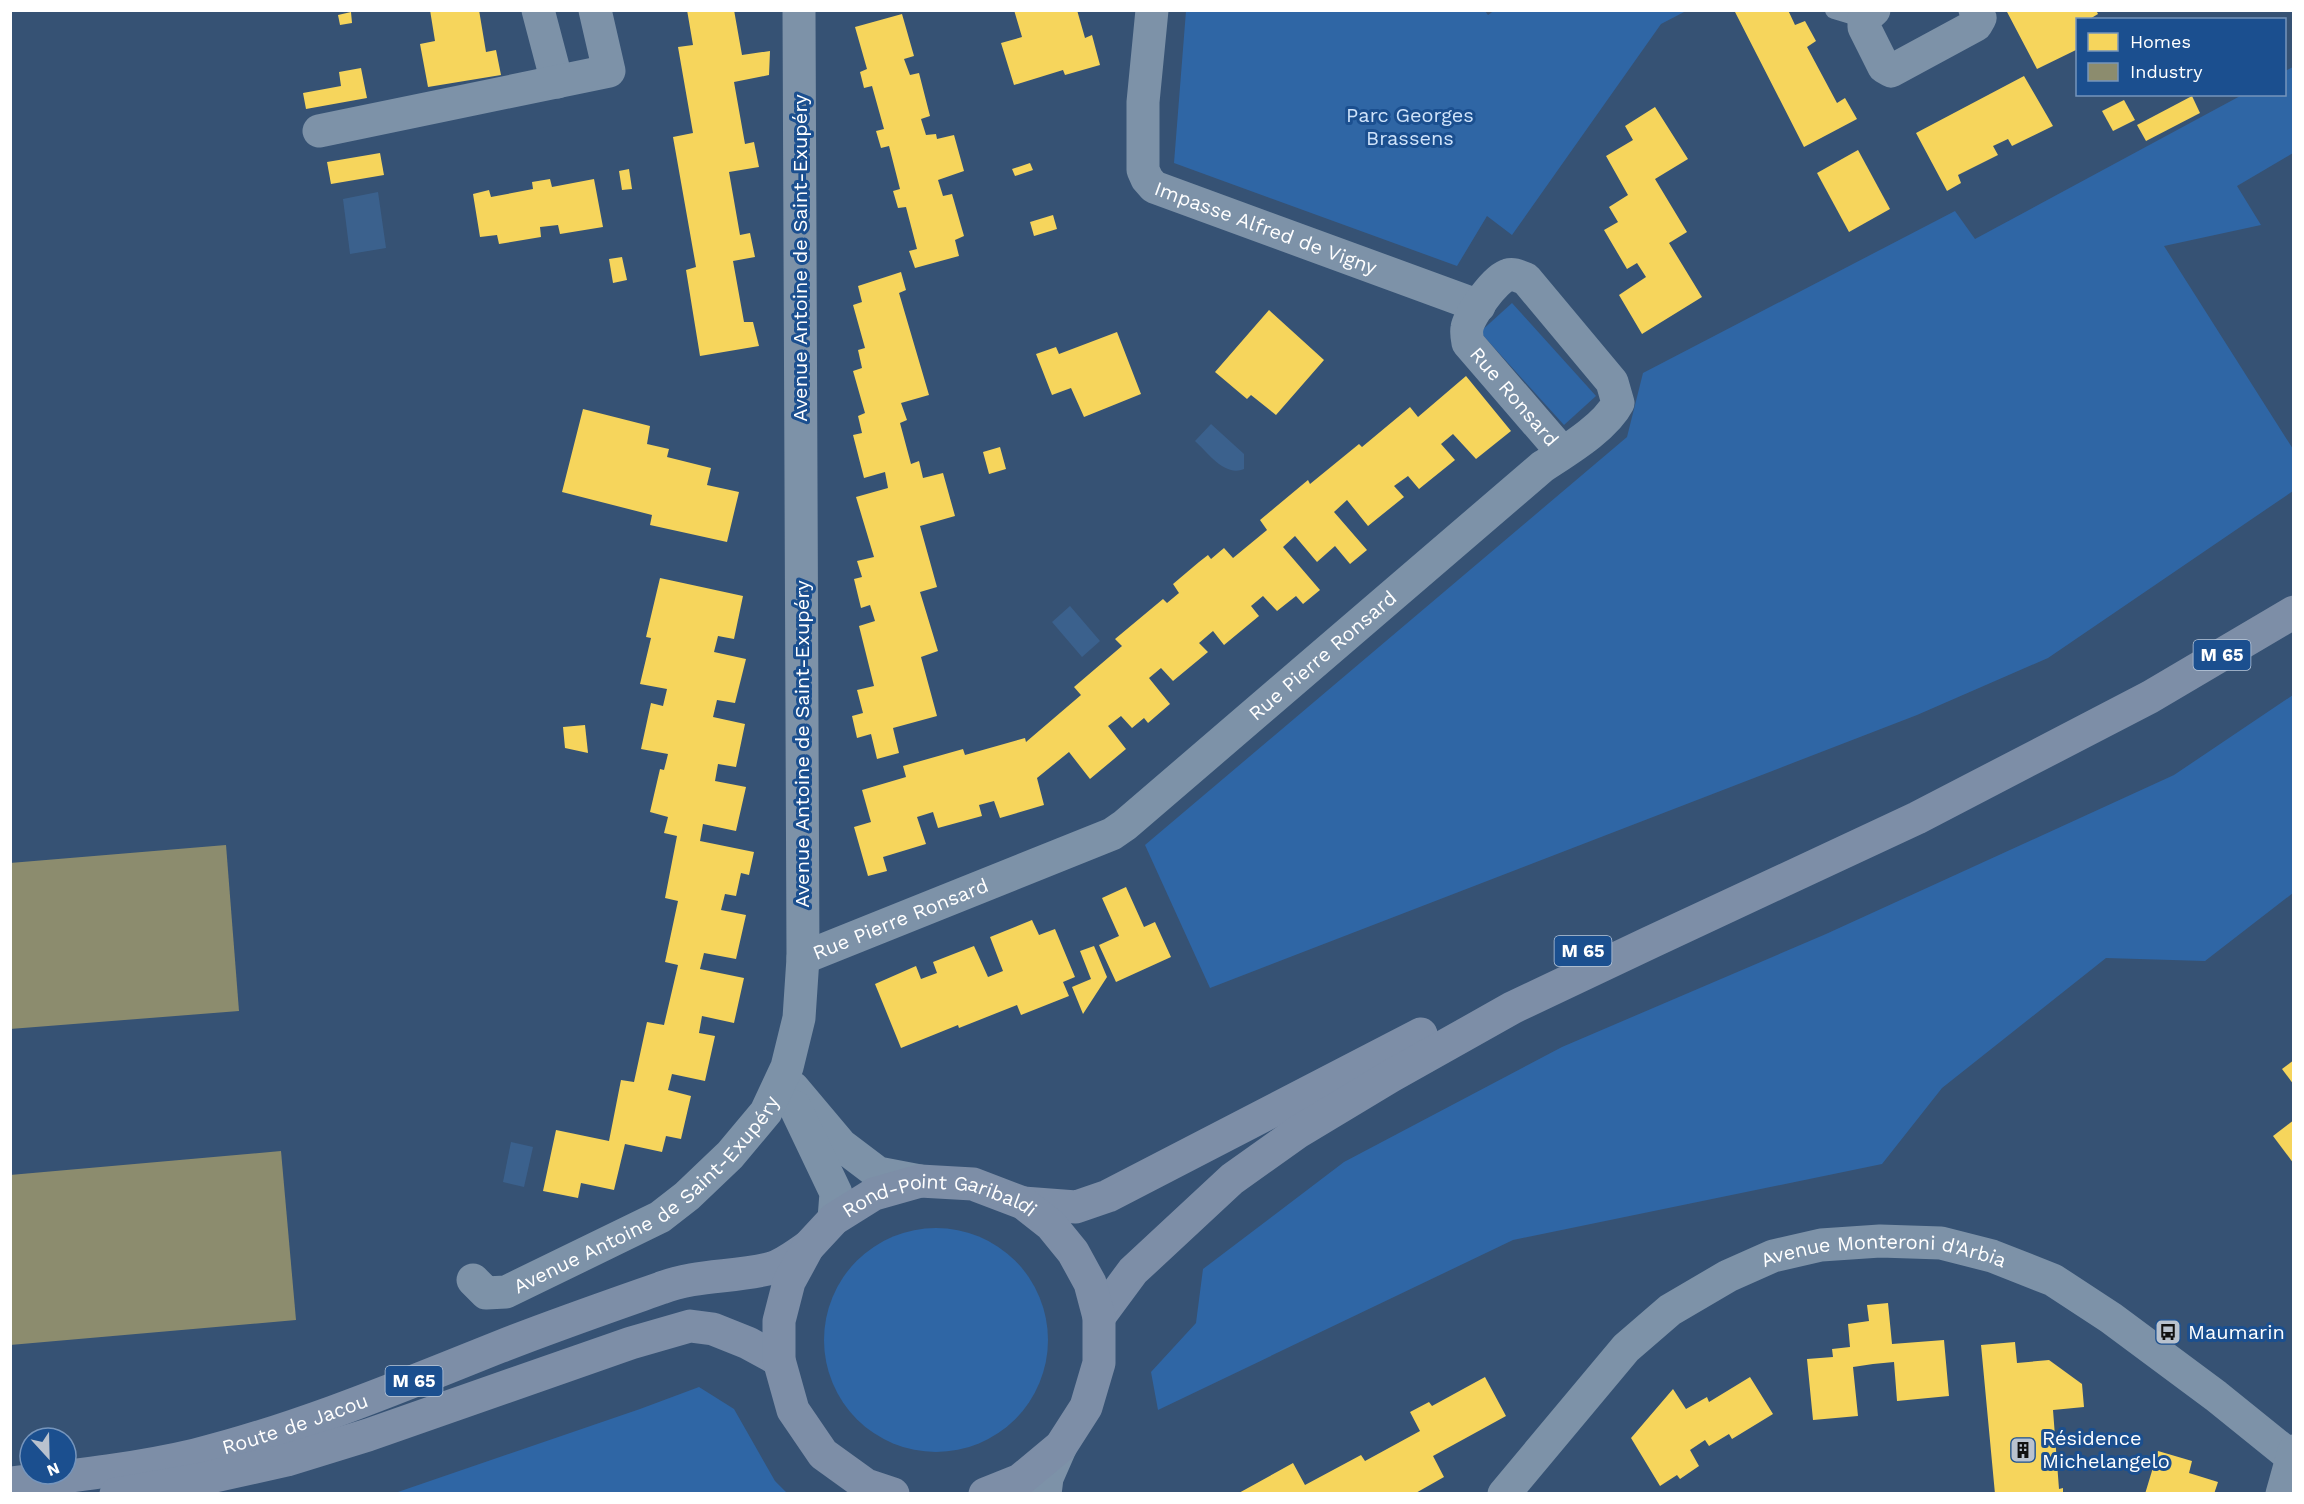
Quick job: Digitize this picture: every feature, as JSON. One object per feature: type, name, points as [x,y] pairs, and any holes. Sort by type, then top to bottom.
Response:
[{"type":"main road","name":"M 65","points":[[1099,1317],[1133,1271],[1232,1179],[1298,1132],[1391,1076],[1512,1008],[1917,818],[2150,697],[2294,612]]},
{"type":"main road","name":"M 65","points":[[1023,1203],[1076,1207],[1108,1196],[1508,987],[1628,928],[2150,697]]},
{"type":"main road","name":"Rond-Point Garibaldi","points":[[893,1494],[866,1485],[823,1454],[793,1410],[778,1360],[779,1321],[789,1282],[808,1247],[834,1219],[874,1194],[920,1181],[973,1184],[1023,1203],[1051,1225],[1073,1252],[1090,1283],[1099,1317],[1099,1363],[1086,1407],[1062,1446],[1020,1480],[985,1494]]},
{"type":"main road","name":"Route de Jacou","points":[[10,1483],[73,1476],[194,1455],[277,1431],[359,1403],[525,1337],[669,1285],[699,1278],[734,1277],[775,1267],[808,1247]]},
{"type":"main road","name":"Route de Jacou","points":[[116,1494],[197,1480],[287,1460],[368,1435],[631,1344],[690,1326],[713,1329],[748,1343],[778,1360]]},
{"type":"street","points":[[538,10],[557,82]]},
{"type":"street","points":[[319,131],[609,71],[595,10]]},
{"type":"street","name":"Avenue Antoine de Saint-Exupéry","points":[[799,10],[803,958],[799,1018],[790,1078],[795,1108],[836,1193],[834,1219]]},
{"type":"street","name":"Impasse Alfred de Vigny","points":[[1152,10],[1143,102],[1143,170],[1154,187],[1479,306]]},
{"type":"street","points":[[1857,13],[1884,68],[1891,71],[1976,25],[1980,18],[1975,10]]},
{"type":"street","name":"Rue Pierre Ronsard","points":[[803,958],[1112,834],[1542,467],[1613,412],[1618,403],[1612,382],[1526,279],[1517,275],[1507,275],[1495,283],[1479,306]]},
{"type":"street","name":"Rue Ronsard","points":[[1479,306],[1469,320],[1466,331],[1468,343],[1563,453]]},
{"type":"street","name":"Avenue Antoine de Saint-Exupéry","points":[[790,1078],[841,1145],[878,1173],[920,1181]]},
{"type":"street","name":"Avenue Antoine de Saint-Exupéry","points":[[473,1280],[486,1293],[506,1292],[660,1217],[687,1196],[730,1155],[766,1112],[790,1078]]},
{"type":"street","name":"Avenue Monteroni d'Arbia","points":[[1504,1494],[1626,1348],[1670,1310],[1728,1276],[1773,1256],[1821,1245],[1880,1241],[1941,1243],[1992,1256],[2053,1280],[2129,1331],[2293,1456]]},
{"type":"street","points":[[1045,1494],[1047,1478],[1062,1446]]},
{"type":"street","points":[[2282,1494],[2293,1456]]},
{"type":"green space","name":"Parc Georges Brassens","points":[[1495,10],[1686,11],[1661,24],[1512,235],[1487,216],[1457,266],[1174,163],[1186,11],[1485,11],[1488,15]]},
{"type":"green space","points":[[2293,67],[2293,153],[2237,186],[2261,225],[2164,246],[2293,449],[2293,491],[2048,658],[1917,715],[1210,988],[1145,845],[1627,437],[1643,373],[1955,211],[1975,239],[2240,96],[2286,96],[2286,70]]},
{"type":"green space","points":[[1512,303],[1596,396],[1564,425],[1480,332]]},
{"type":"green space","points":[[2293,695],[2293,893],[2205,961],[2106,958],[1942,1088],[1882,1164],[1513,1240],[1158,1410],[1151,1372],[1196,1323],[1203,1269],[1344,1162],[1562,1047],[1826,934],[2174,775]]},
{"type":"green space","points":[[936,1228],[958,1230],[979,1237],[998,1247],[1015,1261],[1029,1278],[1039,1297],[1046,1318],[1048,1340],[1046,1362],[1039,1383],[1029,1402],[1015,1419],[998,1433],[979,1443],[958,1450],[936,1452],[914,1450],[893,1443],[874,1433],[857,1419],[843,1402],[833,1383],[826,1362],[824,1340],[826,1318],[833,1297],[843,1278],[857,1261],[874,1247],[893,1237],[914,1230]]},
{"type":"green space","points":[[699,1387],[734,1409],[775,1481],[787,1493],[395,1493],[640,1409]]},
{"type":"shaded area","points":[[378,192],[386,248],[350,254],[343,199]]},
{"type":"shaded area","points":[[1211,424],[1244,454],[1244,469],[1237,471],[1224,467],[1195,441]]},
{"type":"shaded area","points":[[1070,606],[1100,641],[1082,657],[1052,622]]},
{"type":"shaded area","points":[[511,1142],[533,1147],[524,1187],[503,1182]]},
{"type":"building: Homes","points":[[430,10],[479,10],[486,52],[496,50],[501,75],[428,87],[420,44],[435,41]]},
{"type":"building: Homes","points":[[687,10],[734,10],[742,55],[770,51],[769,75],[734,82],[745,144],[754,142],[759,167],[729,172],[740,235],[750,233],[755,257],[733,261],[744,322],[753,322],[759,346],[700,356],[686,270],[696,267],[673,137],[693,133],[678,47],[693,45]]},
{"type":"building: Homes","points":[[1014,10],[1077,10],[1085,38],[1092,35],[1100,65],[1065,75],[1063,70],[1014,85],[1001,43],[1022,37]]},
{"type":"building: Homes","points":[[1734,10],[1788,10],[1795,25],[1805,21],[1816,41],[1807,47],[1837,103],[1845,98],[1857,119],[1804,147]]},
{"type":"building: Homes","points":[[2006,10],[2096,10],[2098,14],[2091,18],[2076,18],[2076,50],[2037,69]]},
{"type":"building: Homes","points":[[351,12],[352,23],[340,25],[338,15]]},
{"type":"building: Homes","points":[[902,14],[914,56],[904,59],[910,75],[919,73],[930,116],[921,119],[926,135],[936,134],[937,139],[954,135],[964,171],[938,180],[943,196],[952,194],[964,236],[955,240],[959,256],[915,268],[909,251],[917,249],[906,207],[898,208],[893,191],[900,189],[889,146],[881,148],[876,131],[884,129],[872,86],[864,88],[860,72],[867,69],[855,27]]},
{"type":"building: Homes","points":[[361,68],[367,98],[306,109],[303,93],[341,86],[339,72]]},
{"type":"building: Homes","points":[[2024,76],[2053,126],[2012,146],[2008,139],[1993,146],[1998,155],[1958,175],[1961,183],[1947,191],[1916,133]]},
{"type":"building: Homes","points":[[2192,96],[2200,113],[2146,141],[2137,125]]},
{"type":"building: Homes","points":[[2124,100],[2135,120],[2113,131],[2102,111]]},
{"type":"building: Homes","points":[[1655,107],[1688,159],[1655,179],[1687,232],[1669,243],[1702,297],[1642,334],[1619,295],[1646,277],[1637,263],[1627,269],[1604,230],[1618,222],[1609,207],[1628,195],[1606,156],[1633,140],[1625,126]]},
{"type":"building: Homes","points":[[1858,150],[1890,209],[1849,232],[1817,173]]},
{"type":"building: Homes","points":[[380,153],[384,175],[331,184],[327,162]]},
{"type":"building: Homes","points":[[1030,163],[1033,170],[1015,176],[1012,169]]},
{"type":"building: Homes","points":[[629,169],[632,189],[622,190],[619,171]]},
{"type":"building: Homes","points":[[550,179],[552,187],[594,179],[603,227],[560,234],[558,225],[540,227],[541,237],[499,244],[497,235],[480,237],[473,194],[489,190],[491,197],[533,189],[532,182]]},
{"type":"building: Homes","points":[[1053,215],[1057,229],[1034,236],[1030,222]]},
{"type":"building: Homes","points":[[622,257],[627,280],[613,283],[609,259]]},
{"type":"building: Homes","points":[[901,272],[906,290],[899,293],[929,395],[901,403],[907,420],[900,423],[911,464],[919,461],[923,478],[943,473],[955,516],[920,526],[937,587],[920,592],[938,651],[921,657],[937,716],[893,728],[899,753],[877,759],[871,734],[857,738],[852,716],[863,713],[857,690],[874,686],[859,626],[875,621],[870,605],[861,608],[854,579],[862,577],[857,561],[874,557],[856,497],[888,488],[885,472],[864,478],[853,435],[862,433],[858,416],[865,413],[853,371],[862,368],[858,350],[865,348],[853,305],[862,302],[858,286]]},
{"type":"building: Homes","points":[[1269,310],[1324,360],[1276,415],[1251,395],[1247,399],[1215,372]]},
{"type":"building: Homes","points":[[1117,332],[1141,394],[1084,417],[1071,388],[1052,395],[1036,354],[1056,347],[1059,354]]},
{"type":"building: Homes","points":[[1466,376],[1511,431],[1476,459],[1453,434],[1441,444],[1455,460],[1419,489],[1408,476],[1394,486],[1404,497],[1368,526],[1347,500],[1334,512],[1367,550],[1350,564],[1335,546],[1317,562],[1295,536],[1283,547],[1320,590],[1303,604],[1296,596],[1277,611],[1263,596],[1251,606],[1259,616],[1224,645],[1213,631],[1199,643],[1208,652],[1173,681],[1161,668],[1149,678],[1170,704],[1148,723],[1144,718],[1132,728],[1121,716],[1108,726],[1126,749],[1090,779],[1069,752],[1037,778],[1044,805],[1000,818],[994,801],[979,805],[982,816],[938,828],[933,812],[917,817],[926,844],[883,857],[887,871],[868,876],[854,827],[871,822],[862,790],[906,777],[903,766],[963,749],[965,755],[1025,738],[1026,742],[1081,695],[1074,687],[1122,646],[1115,639],[1163,599],[1167,603],[1179,593],[1173,584],[1199,562],[1208,555],[1211,559],[1224,548],[1233,558],[1267,530],[1260,520],[1308,480],[1310,484],[1359,444],[1362,447],[1410,407],[1418,417]]},
{"type":"building: Homes","points":[[583,409],[650,426],[647,444],[669,449],[667,457],[711,468],[707,485],[739,492],[727,542],[650,525],[652,515],[562,492]]},
{"type":"building: Homes","points":[[1000,447],[1006,469],[989,474],[983,452]]},
{"type":"building: Homes","points":[[660,578],[743,596],[734,639],[718,636],[714,652],[746,659],[735,703],[717,700],[713,717],[745,724],[736,767],[718,764],[715,781],[746,787],[736,831],[703,824],[700,841],[754,852],[749,875],[741,873],[736,896],[725,894],[721,910],[746,915],[736,959],[704,953],[700,969],[744,978],[734,1023],[702,1016],[699,1033],[715,1036],[705,1081],[672,1074],[668,1090],[691,1096],[681,1139],[666,1136],[662,1152],[625,1144],[614,1190],[581,1183],[578,1198],[543,1191],[556,1130],[609,1141],[621,1080],[634,1082],[647,1022],[664,1025],[678,965],[665,962],[678,901],[665,898],[677,836],[664,833],[668,817],[650,812],[660,769],[664,770],[668,754],[641,749],[651,703],[663,706],[667,689],[640,684],[651,638],[646,637]]},
{"type":"building: Homes","points":[[585,725],[588,753],[565,748],[563,727]]},
{"type":"building: Homes","points":[[1126,887],[1144,927],[1155,922],[1171,957],[1116,982],[1099,945],[1119,936],[1102,898]]},
{"type":"building: Homes","points":[[1032,920],[1039,935],[1055,929],[1075,977],[1063,982],[1069,996],[1021,1015],[1017,1005],[901,1048],[875,984],[916,966],[921,979],[937,973],[933,962],[974,946],[988,977],[1003,971],[990,937]]},
{"type":"building: Homes","points":[[1094,946],[1107,977],[1083,1014],[1072,987],[1091,979],[1080,951]]},
{"type":"building: Homes","points":[[2294,1060],[2294,1085],[2282,1069]]},
{"type":"building: Homes","points":[[2294,1120],[2294,1164],[2273,1136]]},
{"type":"building: Homes","points":[[1888,1303],[1892,1344],[1944,1340],[1949,1396],[1897,1401],[1894,1362],[1853,1367],[1858,1416],[1813,1420],[1807,1359],[1833,1357],[1832,1349],[1850,1347],[1848,1324],[1869,1321],[1867,1305]]},
{"type":"building: Homes","name":"Résidence Michelangelo","points":[[2015,1342],[2017,1363],[2049,1360],[2082,1384],[2084,1407],[2053,1410],[2059,1489],[2063,1488],[2063,1494],[1995,1494],[1981,1345]]},
{"type":"building: Homes","points":[[1485,1377],[1506,1416],[1433,1456],[1444,1477],[1414,1494],[1237,1494],[1293,1463],[1305,1485],[1361,1455],[1365,1461],[1420,1431],[1410,1412],[1429,1402],[1432,1406]]},
{"type":"building: Homes","points":[[1750,1377],[1773,1414],[1732,1439],[1729,1434],[1709,1446],[1705,1440],[1690,1450],[1699,1466],[1680,1479],[1677,1475],[1660,1486],[1631,1438],[1673,1389],[1686,1409],[1707,1397],[1709,1402]]},
{"type":"building: Homes","name":"Résidence Michelangelo","points":[[2158,1451],[2192,1461],[2189,1473],[2218,1482],[2214,1494],[2145,1494]]},
{"type":"building: Industry","points":[[226,845],[239,1011],[10,1029],[10,863]]},
{"type":"building: Industry","points":[[281,1151],[296,1320],[10,1345],[10,1175]]},
{"type":"place","name":"Maumarin","points":[[2168,1332]]},
{"type":"place","name":"Résidence Michelangelo","points":[[2023,1450]]}]
